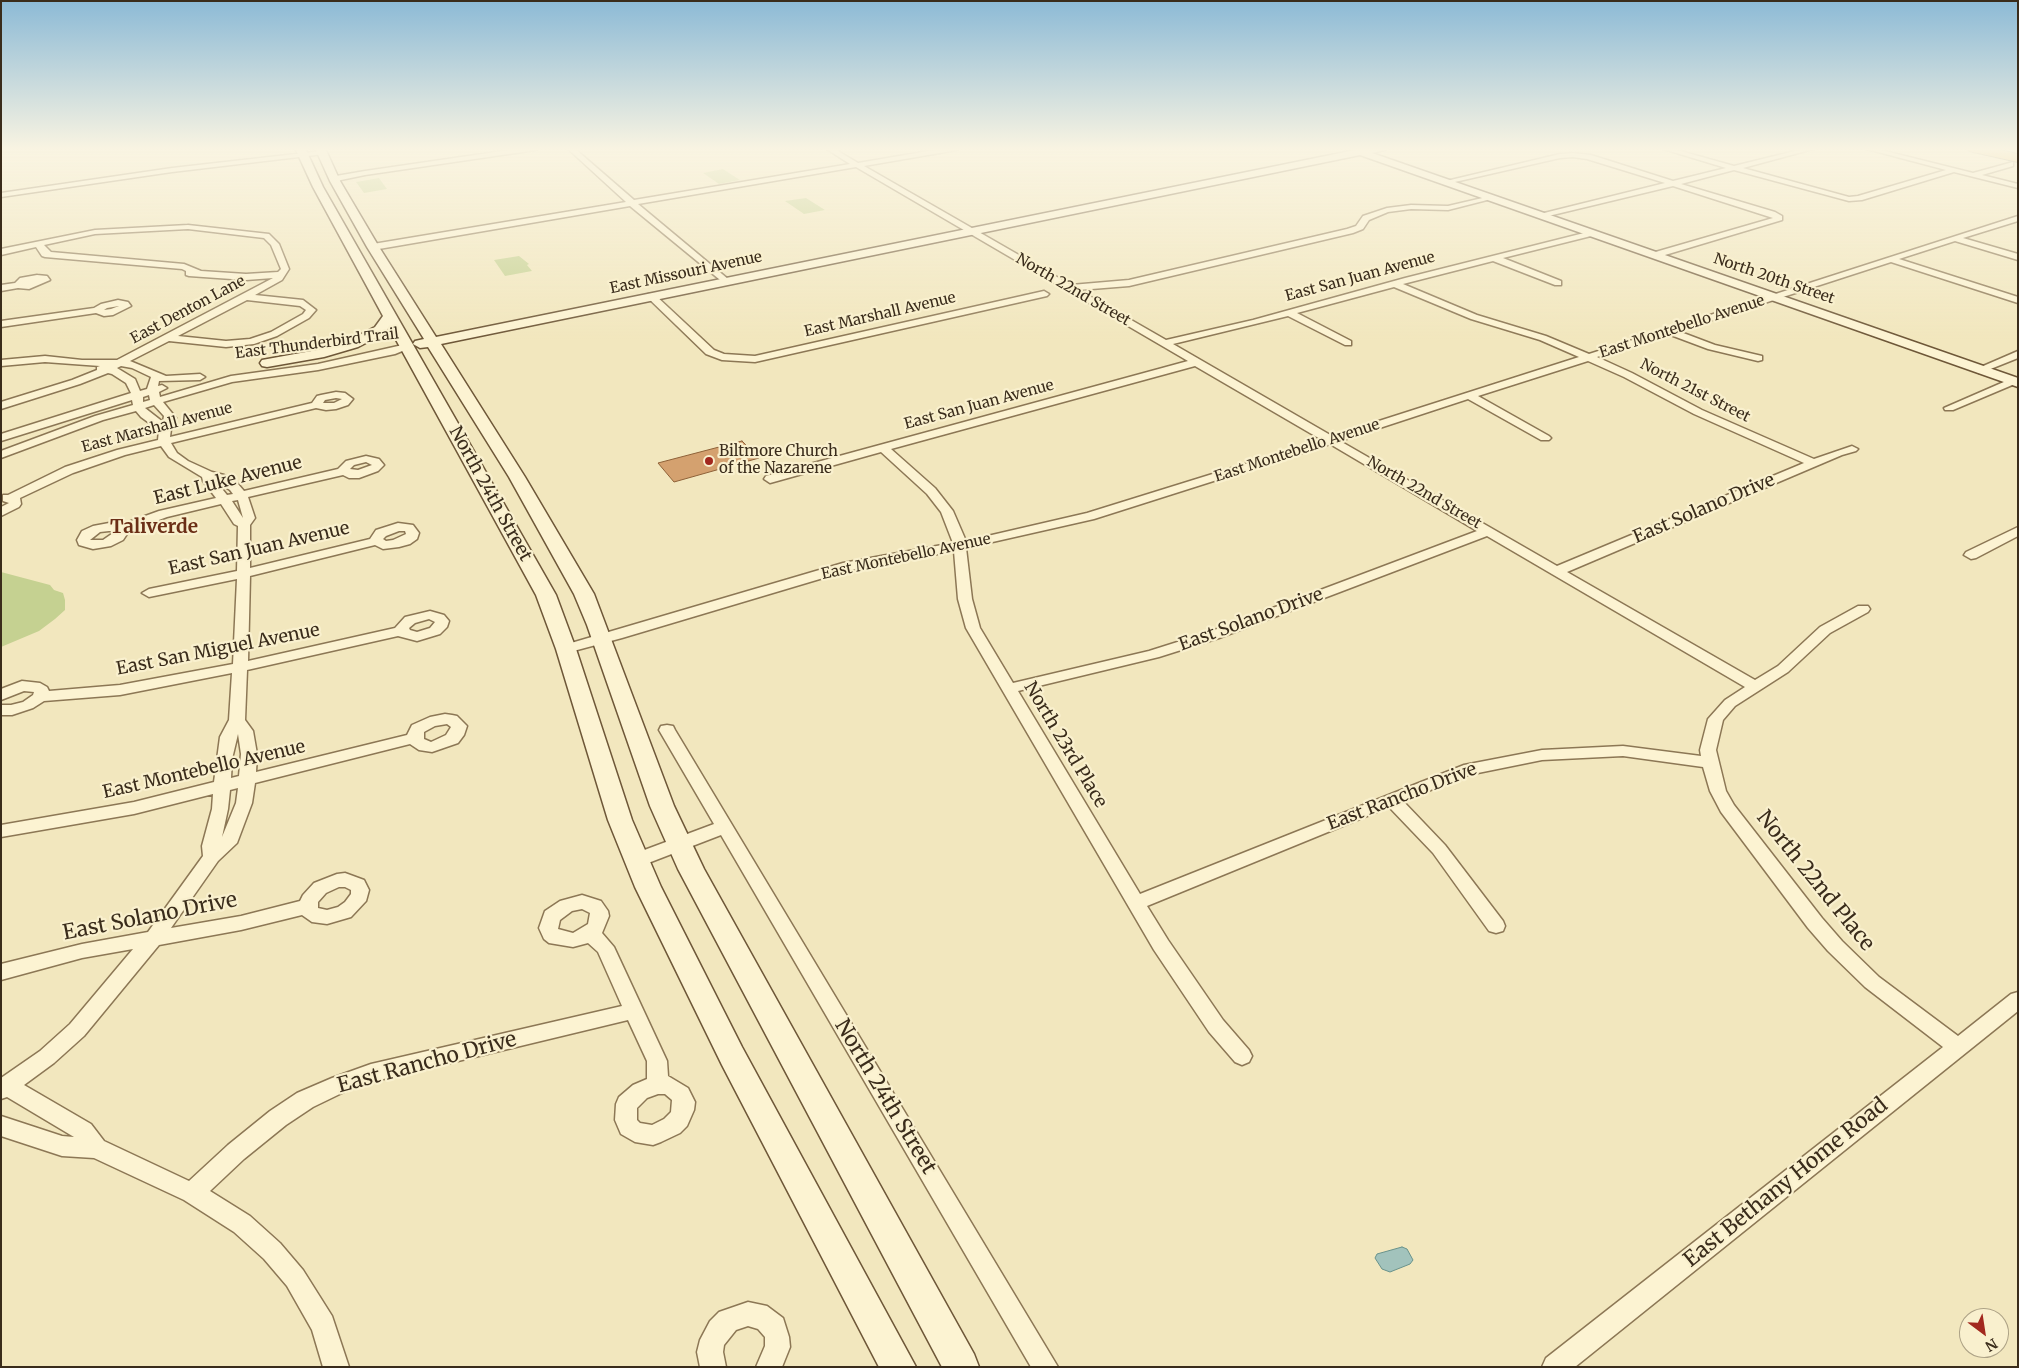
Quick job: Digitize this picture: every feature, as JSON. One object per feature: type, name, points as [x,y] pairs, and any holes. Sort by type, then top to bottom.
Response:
[{"type":"main road","name":"North 24th Street","points":[[332,212],[486,485],[546,596],[566,649],[620,820],[659,911],[732,1056],[898,1367]]},
{"type":"main road","name":"North 24th Street","points":[[353,212],[517,478],[584,594],[662,806],[679,845],[778,1032],[961,1367]]},
{"type":"main road","name":"East Missouri Avenue","points":[[408,347],[1066,212]]},
{"type":"main road","name":"North 20th Street","points":[[1531,212],[2015,382]]},
{"type":"main road","points":[[267,364],[318,354],[353,344],[379,331],[388,322],[390,316]]},
{"type":"main road","points":[[486,485],[517,478]]},
{"type":"street","points":[[373,247],[580,212]]},
{"type":"street","points":[[643,212],[725,281]]},
{"type":"street","name":"North 22nd Street","points":[[939,212],[1754,686]]},
{"type":"street","points":[[1072,288],[1129,283],[1350,231],[1360,227],[1362,221],[1366,218],[1382,212]]},
{"type":"street","points":[[1543,216],[1559,212]]},
{"type":"street","points":[[1655,255],[1774,221],[1778,218],[1765,212]]},
{"type":"street","name":"East Montebello Avenue","points":[[566,649],[848,566],[960,546],[1090,516],[1470,396],[2017,219]]},
{"type":"street","points":[[1,252],[37,244],[95,232],[174,227],[266,236],[275,244],[285,266],[282,275],[246,278],[175,271],[160,266],[51,255],[45,254],[45,251],[37,244]]},
{"type":"street","name":"East San Juan Avenue","points":[[1166,343],[1289,313],[1592,233]]},
{"type":"street","points":[[1956,238],[2018,256]]},
{"type":"street","points":[[1494,258],[1558,283]]},
{"type":"street","points":[[1890,259],[2018,300]]},
{"type":"street","name":"East Denton Lane","points":[[106,370],[273,282],[282,275]]},
{"type":"street","name":"North 21st Street","points":[[1395,284],[1467,315],[1544,338],[1628,375],[1705,416],[1814,463]]},
{"type":"street","points":[[1,288],[18,285]]},
{"type":"street","name":"East Marshall Avenue","points":[[651,296],[706,350],[722,357],[755,359],[1044,294]]},
{"type":"street","points":[[168,338],[226,344],[251,342],[280,330],[306,316],[310,310],[303,304],[245,297]]},
{"type":"street","points":[[1,324],[97,310]]},
{"type":"street","points":[[1289,313],[1348,343]]},
{"type":"street","points":[[1668,331],[1718,349],[1758,358]]},
{"type":"street","name":"East Thunderbird Trail","points":[[1,438],[50,421],[154,396],[267,364],[330,358],[408,347]]},
{"type":"street","name":"East Thunderbird Trail","points":[[154,396],[200,377],[215,374],[230,375],[318,367],[408,347]]},
{"type":"street","points":[[1979,370],[2018,354]]},
{"type":"street","points":[[1,363],[45,359],[82,362],[95,361],[134,364],[164,379],[200,377]]},
{"type":"street","points":[[82,362],[85,365],[115,372],[131,381],[145,415],[164,434],[173,455],[208,475],[220,478],[241,495],[246,506],[249,518],[244,525],[244,574],[237,720],[228,737],[220,809],[211,846],[212,858]]},
{"type":"street","name":"East San Juan Avenue","points":[[770,479],[1197,362]]},
{"type":"street","points":[[1,406],[76,382],[106,370]]},
{"type":"street","points":[[154,396],[215,374]]},
{"type":"street","points":[[156,376],[154,396],[169,415],[169,423],[164,434]]},
{"type":"street","points":[[1949,408],[2015,382]]},
{"type":"street","points":[[1470,396],[1545,438]]},
{"type":"street","name":"East Thunderbird Trail","points":[[1,455],[138,399]]},
{"type":"street","name":"East Marshall Avenue","points":[[6,498],[98,459],[164,434],[316,405]]},
{"type":"street","name":"North 23rd Place","points":[[882,448],[940,502],[953,521],[960,546],[965,599],[973,628],[1136,904],[1185,983],[1216,1026],[1242,1056]]},
{"type":"street","name":"East Solano Drive","points":[[1557,571],[1814,463],[1852,449]]},
{"type":"street","name":"East Luke Avenue","points":[[122,529],[164,514],[344,471]]},
{"type":"street","points":[[208,475],[209,481],[238,521],[244,525]]},
{"type":"street","name":"East Marshall Avenue","points":[[1,512],[15,504],[14,499],[6,498]]},
{"type":"street","name":"East Solano Drive","points":[[1009,689],[1146,656],[1222,632],[1488,531]]},
{"type":"street","points":[[1971,555],[2018,531]]},
{"type":"street","name":"East San Juan Avenue","points":[[149,593],[244,574],[377,541]]},
{"type":"street","points":[[1710,763],[1708,750],[1716,719],[1730,702],[1783,669],[1825,630],[1862,609]]},
{"type":"street","name":"East San Miguel Avenue","points":[[1,710],[20,708],[40,697],[120,690],[240,667],[402,630]]},
{"type":"street","points":[[1,695],[15,688],[29,685],[40,687],[42,690],[40,697]]},
{"type":"street","points":[[96,1148],[83,1131],[4,1088],[47,1057],[77,1030],[153,939],[212,858],[228,842],[244,803],[249,754],[245,731],[237,720]]},
{"type":"street","name":"North 24th Street","points":[[667,730],[1045,1367]]},
{"type":"street","name":"East Montebello Avenue","points":[[1,831],[96,816],[247,781],[414,738]]},
{"type":"street","name":"East Rancho Drive","points":[[1136,904],[1464,770],[1542,756],[1623,751],[1710,763]]},
{"type":"street","name":"North 22nd Place","points":[[1710,763],[1718,791],[1727,808],[1835,946],[1872,982],[1957,1046]]},
{"type":"street","points":[[1391,799],[1439,849],[1496,926]]},
{"type":"street","points":[[637,860],[725,827]]},
{"type":"street","name":"East Solano Drive","points":[[1,972],[82,951],[241,923],[308,906]]},
{"type":"street","points":[[589,933],[605,947],[657,1061],[658,1085]]},
{"type":"street","name":"East Bethany Home Road","points":[[1555,1367],[1957,1046],[2018,1000]]},
{"type":"street","name":"East Rancho Drive","points":[[192,1193],[236,1152],[278,1118],[305,1100],[339,1084],[371,1073],[634,1011]]},
{"type":"street","points":[[1,1126],[62,1146],[96,1148],[192,1193],[242,1224],[272,1251],[296,1278],[323,1325],[336,1367]]},
{"type":"street","points":[[713,1367],[710,1352],[712,1340],[718,1330],[728,1321],[748,1314],[758,1315],[774,1327],[778,1347],[769,1367]]},
{"type":"green space","points":[[801,212],[815,212],[804,214]]},
{"type":"green space","points":[[519,256],[529,264],[527,265],[532,271],[505,276],[494,260]]},
{"type":"green space","points":[[1,572],[50,585],[54,590],[63,593],[65,610],[39,631],[1,647]]},
{"type":"water","points":[[1402,1247],[1407,1249],[1413,1260],[1410,1264],[1390,1272],[1382,1269],[1375,1258],[1377,1254]]},
{"type":"building","name":"Biltmore Church of the Nazarene","points":[[742,441],[759,458],[674,482],[658,463]]},
{"type":"place","name":"Biltmore Church of the Nazarene","points":[[709,461]]},
{"type":"district","name":"Taliverde","points":[[154,528]]}]
